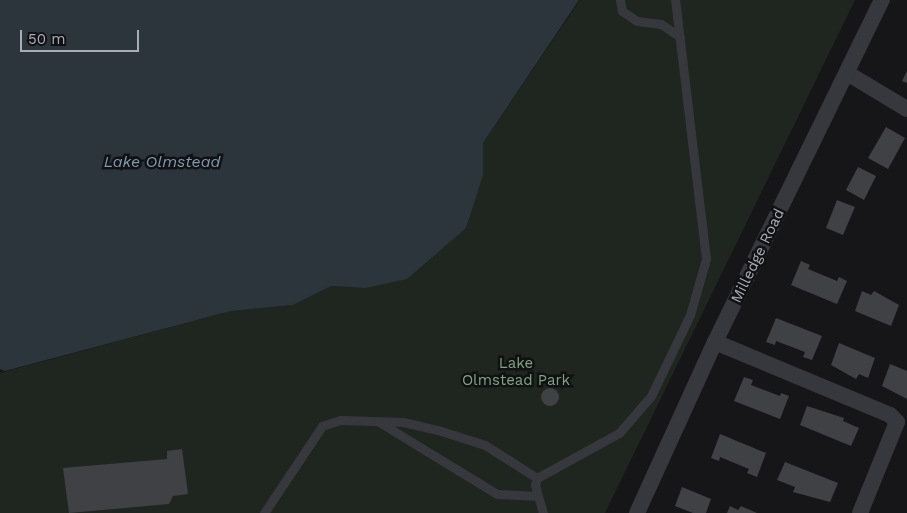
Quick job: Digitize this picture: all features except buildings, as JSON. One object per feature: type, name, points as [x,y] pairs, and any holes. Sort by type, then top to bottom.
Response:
[{"type":"street","name":"Milledge Road","points":[[636,513],[716,342],[882,0]]},
{"type":"street","points":[[848,73],[907,109]]},
{"type":"street","points":[[716,342],[890,415],[897,422],[860,513]]},
{"type":"lane","points":[[620,0],[622,11],[637,21],[661,24],[680,37]]},
{"type":"lane","points":[[544,513],[535,485],[537,478],[619,433],[656,387],[690,315],[706,260],[676,0]]},
{"type":"lane","points":[[264,513],[322,426],[341,420],[403,422],[485,445],[537,478]]},
{"type":"lane","points":[[378,421],[497,494],[538,496]]},
{"type":"green space","name":"Lake Olmstead Park","points":[[580,0],[855,0],[605,513],[0,513],[0,373],[231,311],[293,305],[331,286],[365,288],[483,143]]},
{"type":"water","name":"Lake Olmstead","points":[[0,0],[579,0],[483,143],[483,175],[466,228],[407,279],[365,288],[331,286],[293,305],[231,311],[5,371],[0,369]]}]
